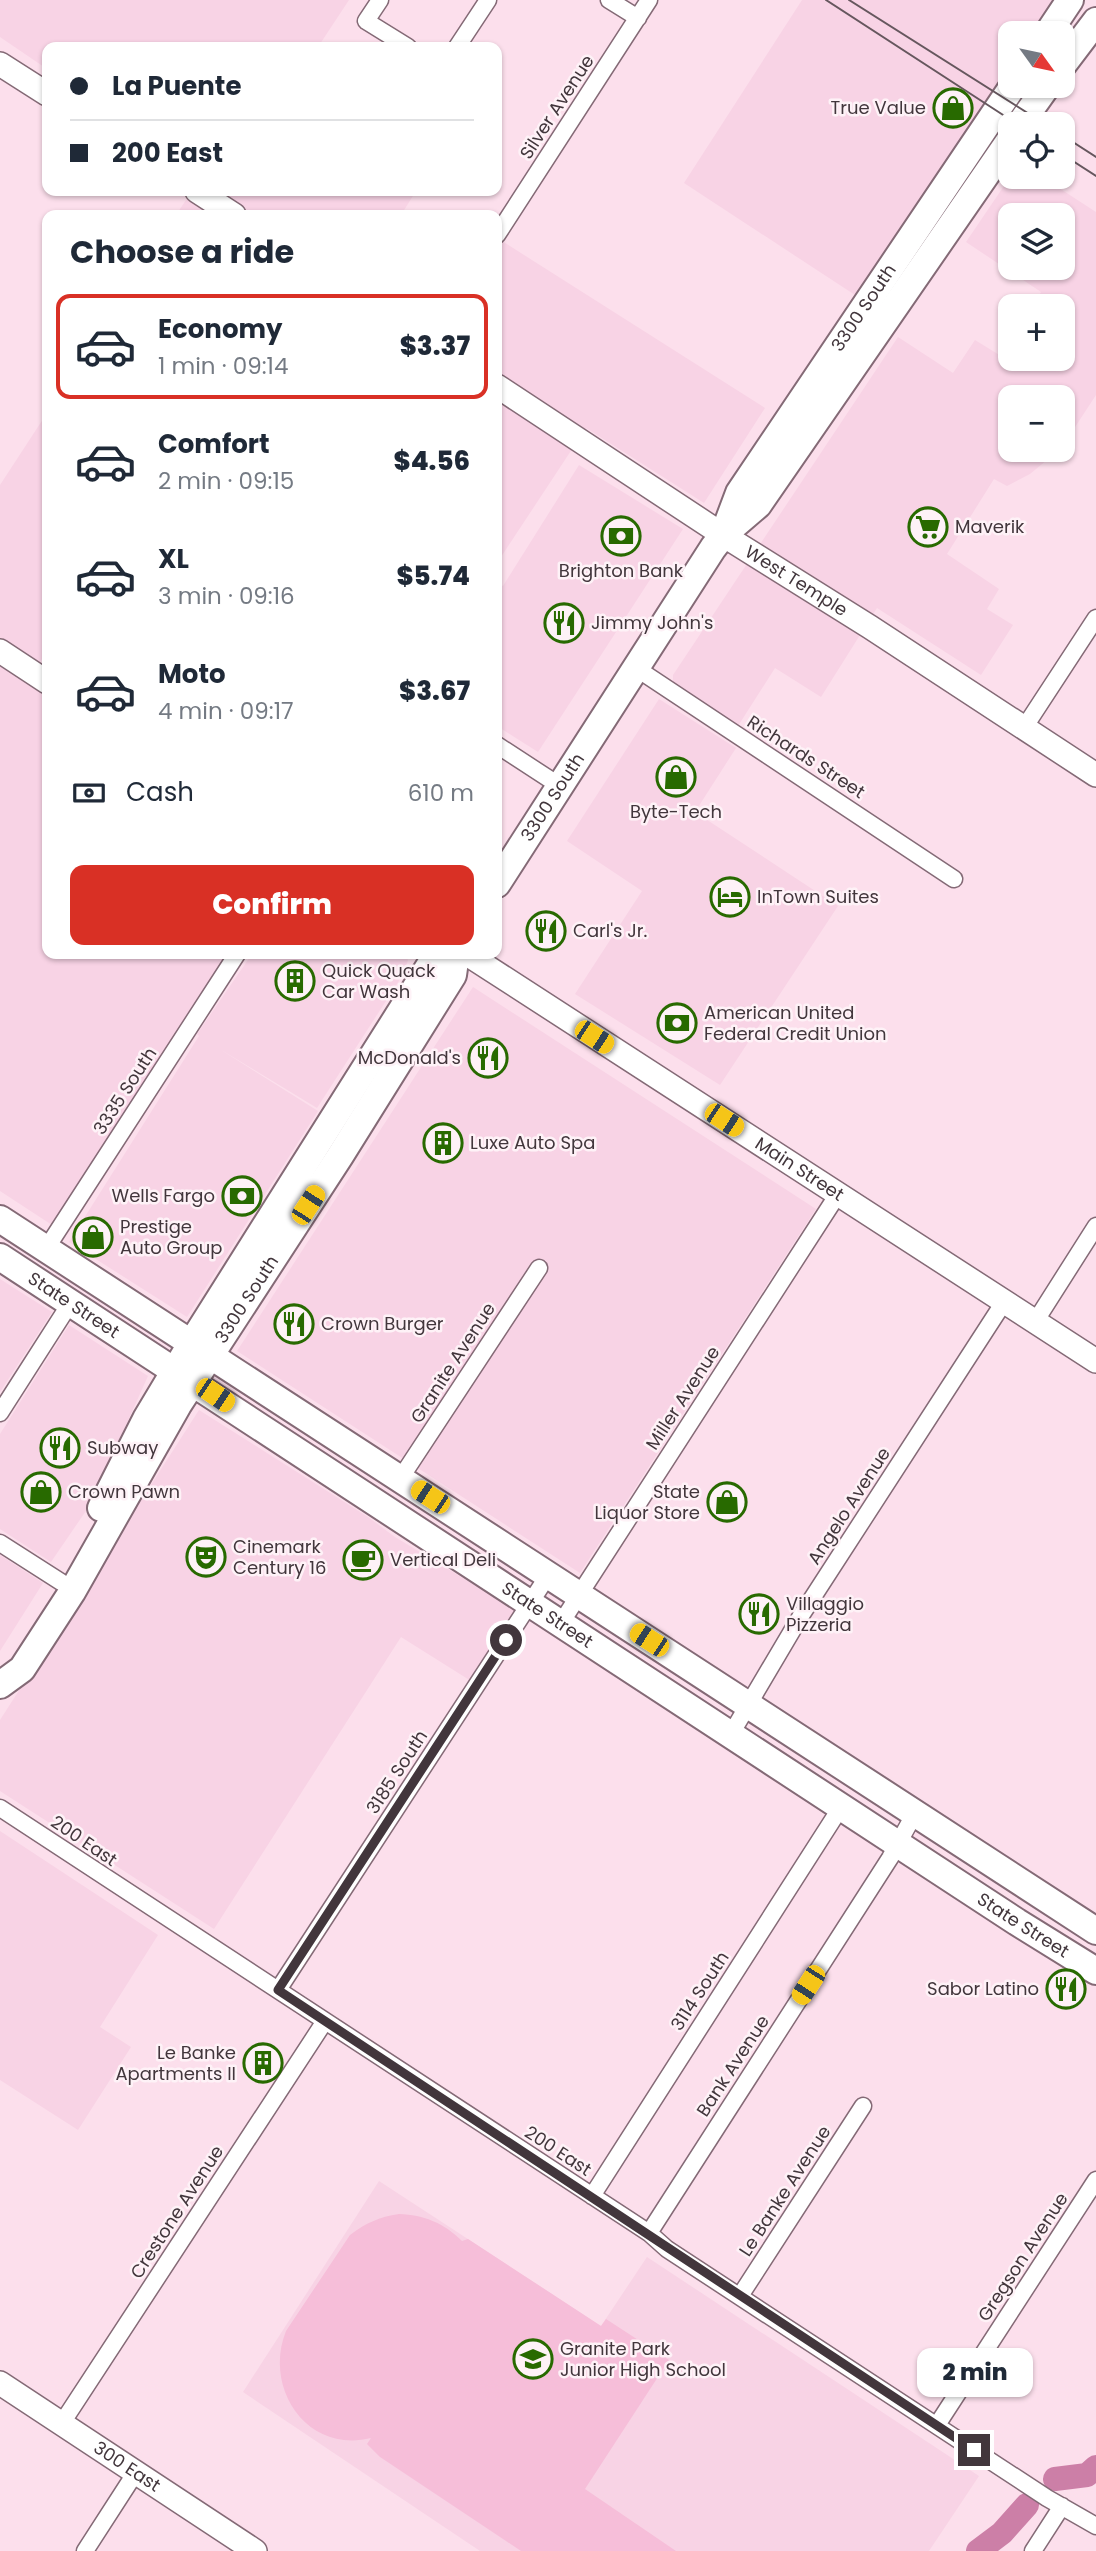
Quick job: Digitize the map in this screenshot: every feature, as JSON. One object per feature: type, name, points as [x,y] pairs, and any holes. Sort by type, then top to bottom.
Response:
[{"type":"main road","points":[[1056,21],[1070,0]]},
{"type":"main road","points":[[1075,49],[1096,21],[1091,12],[1092,0]]},
{"type":"main road","name":"3300 South","points":[[502,876],[723,536],[739,493],[1005,98]]},
{"type":"main road","name":"3300 South","points":[[723,536],[758,505],[998,157]]},
{"type":"main road","name":"3300 South","points":[[4,1681],[22,1669],[72,1592],[160,1435],[185,1376],[200,1350],[432,962],[437,959]]},
{"type":"main road","name":"3300 South","points":[[200,1350],[431,1011],[453,975],[455,959]]},
{"type":"main road","name":"State Street","points":[[0,1219],[1096,1931]]},
{"type":"main road","name":"State Street","points":[[0,1257],[1096,1971]]},
{"type":"main road","name":"3300 South","points":[[4,1681],[11,1663],[81,1548],[146,1419],[185,1376]]},
{"type":"main road","points":[[1021,1924],[1046,1918],[1096,1950]]},
{"type":"street","points":[[380,0],[366,21],[400,42]]},
{"type":"street","points":[[460,42],[488,0]]},
{"type":"street","points":[[609,0],[638,18]]},
{"type":"street","name":"Silver Avenue","points":[[502,227],[649,0]]},
{"type":"street","points":[[0,64],[42,91]]},
{"type":"street","points":[[205,196],[226,210]]},
{"type":"street","name":"West Temple","points":[[502,389],[723,536],[870,627],[1096,775]]},
{"type":"street","points":[[1024,728],[1096,618]]},
{"type":"street","points":[[0,651],[42,679]]},
{"type":"street","name":"Richards Street","points":[[636,668],[954,878]]},
{"type":"street","points":[[502,748],[560,786]]},
{"type":"street","name":"3335 South","points":[[46,1249],[234,959]]},
{"type":"street","name":"Main Street","points":[[475,959],[1096,1362]]},
{"type":"street","name":"Miller Avenue","points":[[561,1623],[838,1194]]},
{"type":"street","points":[[1035,1322],[1096,1226]]},
{"type":"street","name":"Granite Avenue","points":[[400,1479],[539,1268]]},
{"type":"street","name":"Angelo Avenue","points":[[731,1734],[802,1614],[1004,1302]]},
{"type":"street","points":[[0,1412],[71,1303]]},
{"type":"street","points":[[0,1543],[61,1582]]},
{"type":"street","name":"3185 South","points":[[278,1990],[549,1574]]},
{"type":"street","name":"3114 South","points":[[592,2196],[841,1807]]},
{"type":"street","name":"200 East","points":[[0,1808],[649,2233],[667,2249],[1096,2526]]},
{"type":"street","name":"Bank Avenue","points":[[649,2233],[898,1844],[915,1813]]},
{"type":"street","name":"Crestone Avenue","points":[[62,2423],[325,2021]]},
{"type":"street","name":"Le Banke Avenue","points":[[740,2296],[863,2106]]},
{"type":"street","name":"Gregson Avenue","points":[[937,2425],[1096,2180]]},
{"type":"street","name":"300 East","points":[[0,2383],[255,2551]]},
{"type":"street","points":[[85,2551],[136,2472]]},
{"type":"street","points":[[1032,2551],[1062,2506]]},
{"type":"shaded area","points":[[0,0],[349,0],[321,42],[42,42],[42,66],[0,37]]},
{"type":"shaded area","points":[[802,0],[1057,0],[1042,21],[998,21],[998,86],[855,295],[684,183]]},
{"type":"shaded area","points":[[1002,189],[1061,189],[1096,212],[1096,395],[1075,427],[1075,385],[998,385],[998,462],[1044,462],[1030,474],[1007,486],[994,479],[947,554],[999,589],[987,609],[1013,625],[981,675],[877,608],[821,697],[775,668],[738,726],[673,685],[673,675],[898,337],[953,373],[975,340],[998,354],[998,371],[1075,371],[1075,294],[1040,294],[1041,292],[1023,280],[1075,280],[1075,203],[998,203],[998,263],[966,242]]},
{"type":"shaded area","points":[[189,196],[413,196],[404,210],[179,210]]},
{"type":"shaded area","points":[[502,241],[765,408],[704,503],[586,428],[502,555]]},
{"type":"shaded area","points":[[42,421],[42,659],[39,664],[0,639],[0,485]]},
{"type":"shaded area","points":[[579,465],[683,529],[538,752],[502,729],[503,586]]},
{"type":"shaded area","points":[[0,663],[42,692],[42,959],[226,959],[52,1225],[0,1191]]},
{"type":"shaded area","points":[[659,699],[736,748],[695,812],[838,906],[720,1085],[575,994],[642,891],[567,841]]},
{"type":"shaded area","points":[[249,959],[408,960],[404,973],[317,1108],[218,1048],[318,1111],[187,1317],[69,1242],[199,1036],[197,1034]]},
{"type":"shaded area","points":[[473,987],[816,1209],[580,1573],[237,1351]]},
{"type":"shaded area","points":[[0,1279],[52,1312],[0,1392]]},
{"type":"shaded area","points":[[69,1325],[148,1376],[90,1505],[51,1562],[0,1529],[0,1434]]},
{"type":"shaded area","points":[[199,1410],[368,1517],[395,1537],[516,1610],[471,1681],[401,1637],[214,1929],[0,1791],[0,1720]]},
{"type":"shaded area","points":[[0,1555],[43,1583],[0,1651]]},
{"type":"shaded area","points":[[0,1831],[158,1935],[100,2027],[131,2047],[78,2130],[0,2080]]},
{"type":"shaded area","name":"Granite Park Junior High School","points":[[379,2181],[601,2326],[647,2257],[979,2476],[929,2551],[480,2551],[243,2392]]},
{"type":"shaded area","points":[[399,2214],[425,2218],[448,2229],[462,2241],[468,2239],[601,2326],[606,2319],[669,2360],[585,2489],[676,2551],[521,2551],[380,2457],[367,2444],[371,2438],[348,2440],[327,2436],[310,2426],[296,2412],[286,2394],[281,2374],[280,2353],[286,2331],[350,2235],[373,2221]]},
{"type":"waterway","points":[[1055,2479],[1087,2475],[1096,2467]]},
{"type":"waterway","points":[[978,2551],[1002,2533],[1027,2505]]},
{"type":"tram line","points":[[826,0],[999,112]]},
{"type":"tram line","points":[[849,0],[1026,112]]},
{"type":"tram line","points":[[1075,143],[1096,157]]},
{"type":"tram line","points":[[1075,162],[1096,176]]},
{"type":"place","name":"True Value","points":[[953,108]]},
{"type":"place","name":"Maverik","points":[[928,527]]},
{"type":"place","name":"Brighton Bank","points":[[621,536]]},
{"type":"place","name":"Jimmy John's","points":[[564,623]]},
{"type":"place","name":"Byte-Tech","points":[[676,777]]},
{"type":"place","name":"InTown Suites","points":[[730,897]]},
{"type":"place","name":"Carl's Jr.","points":[[546,931]]},
{"type":"place","name":"Quick Quack Car Wash","points":[[295,981]]},
{"type":"place","name":"American United Federal Credit Union","points":[[677,1023]]},
{"type":"place","name":"McDonald's","points":[[488,1058]]},
{"type":"place","name":"Luxe Auto Spa","points":[[443,1143]]},
{"type":"place","name":"Wells Fargo","points":[[242,1196]]},
{"type":"place","name":"Prestige Auto Group","points":[[93,1237]]},
{"type":"place","name":"Crown Burger","points":[[294,1324]]},
{"type":"place","name":"Subway","points":[[60,1448]]},
{"type":"place","name":"Crown Pawn","points":[[41,1492]]},
{"type":"place","name":"State Liquor Store","points":[[727,1502]]},
{"type":"place","name":"Cinemark Century 16","points":[[206,1557]]},
{"type":"place","name":"Vertical Deli","points":[[363,1560]]},
{"type":"place","name":"Villaggio Pizzeria","points":[[759,1614]]},
{"type":"place","name":"Sabor Latino","points":[[1066,1989]]},
{"type":"place","name":"Le Banke Apartments II","points":[[263,2063]]},
{"type":"place","name":"Granite Park Junior High School","points":[[533,2359]]},
{"type":"route","points":[[506,1640],[278,1990],[974,2450]]}]
